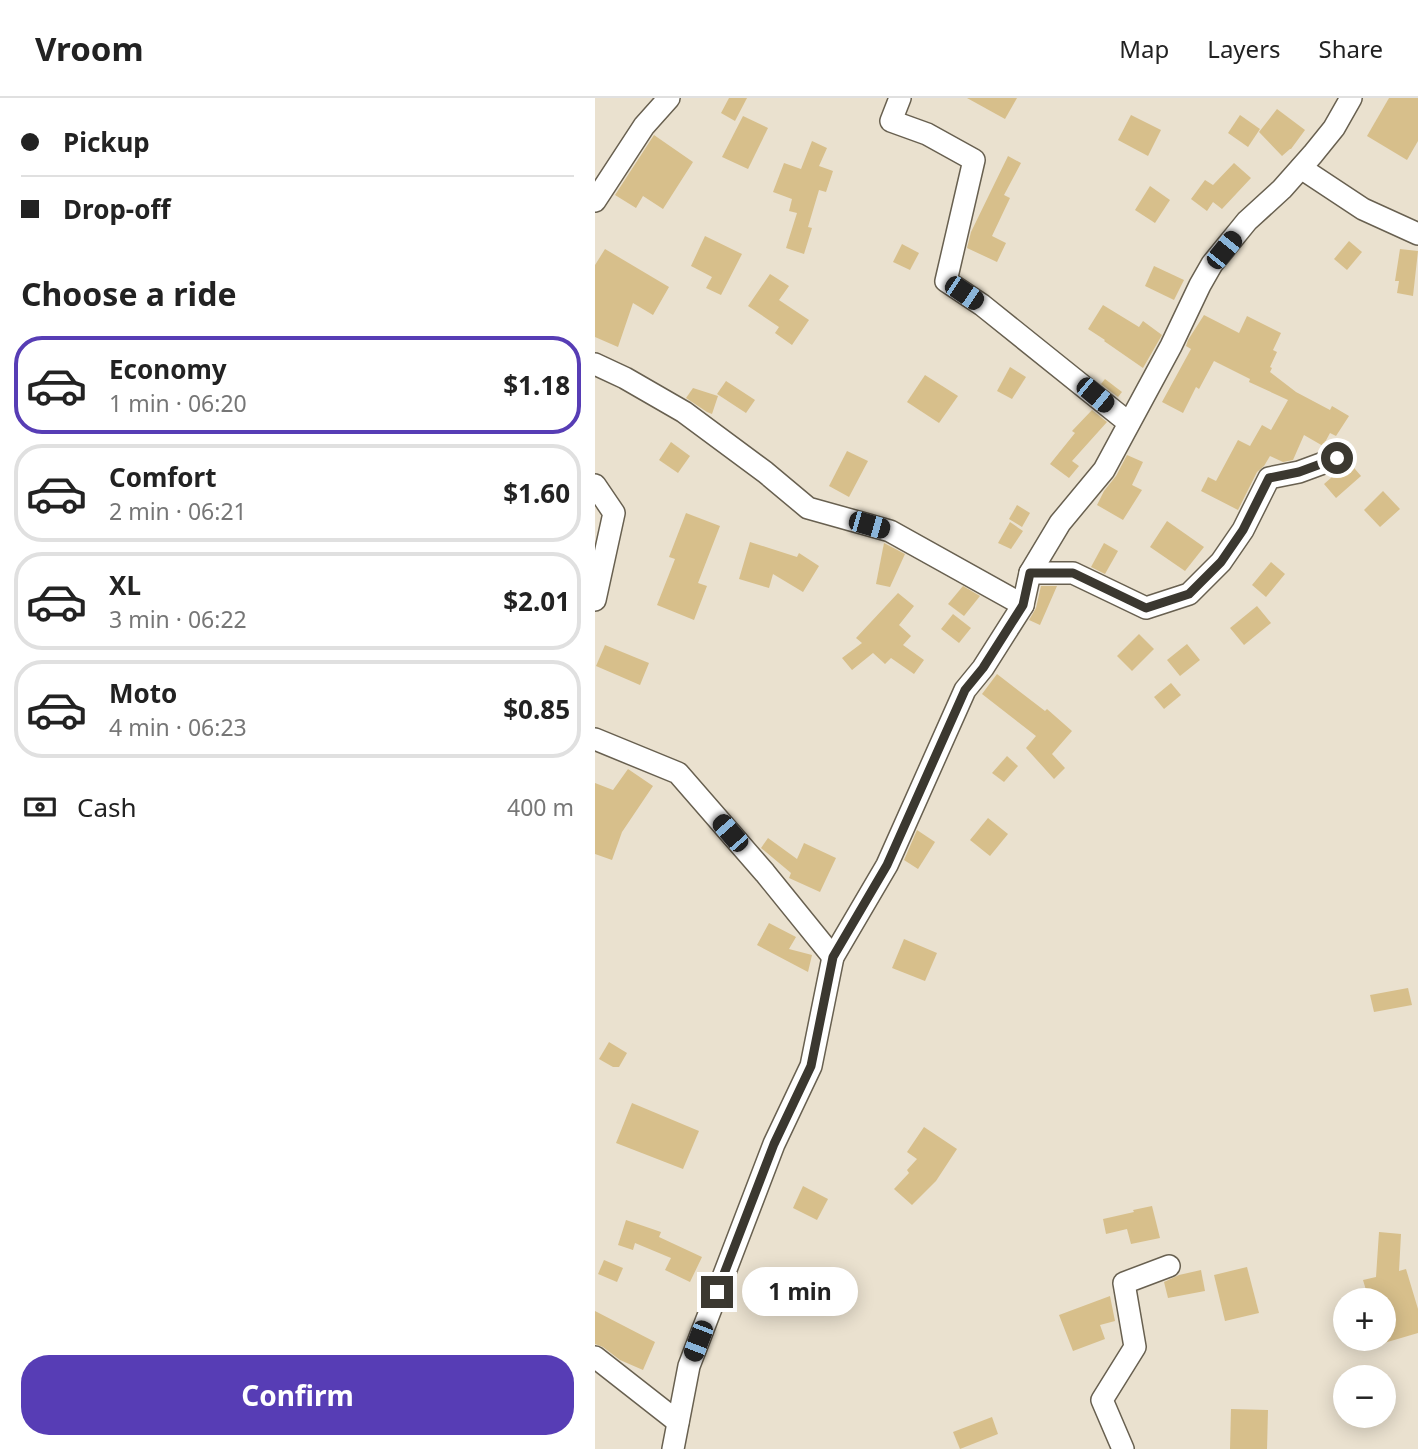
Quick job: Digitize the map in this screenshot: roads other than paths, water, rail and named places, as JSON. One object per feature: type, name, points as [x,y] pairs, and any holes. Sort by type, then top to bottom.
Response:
[{"type":"street","points":[[595,201],[644,126],[669,98]]},
{"type":"street","points":[[900,98],[891,121],[927,134],[974,160],[946,281],[992,313],[1129,423]]},
{"type":"street","points":[[673,1449],[689,1366],[774,1144],[811,1066],[833,957],[887,865],[965,690],[983,668],[1023,605],[1030,573],[1061,523],[1104,470],[1212,264],[1247,220],[1301,168],[1334,128],[1351,98]]},
{"type":"street","points":[[1301,168],[1363,209],[1418,234]]},
{"type":"street","points":[[595,364],[684,412],[765,472],[808,508],[890,531],[1023,605]]},
{"type":"street","points":[[1030,573],[1073,573],[1146,608],[1189,594],[1221,562],[1243,530],[1269,478],[1299,472],[1337,458]]},
{"type":"street","points":[[595,485],[614,513],[595,600]]},
{"type":"street","points":[[595,739],[678,773],[765,873],[833,957]]},
{"type":"street","points":[[1123,1449],[1102,1400],[1135,1347],[1124,1283],[1170,1266]]},
{"type":"street","points":[[595,1357],[678,1422]]}]
